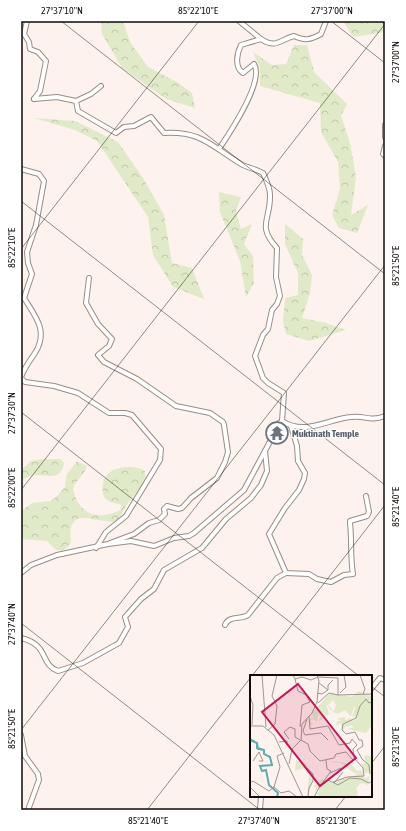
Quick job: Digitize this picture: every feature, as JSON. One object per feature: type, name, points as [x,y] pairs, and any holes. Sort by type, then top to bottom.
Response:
[{"type":"street","points":[[27,21],[24,34],[29,42],[30,49],[38,52],[46,61],[40,91],[34,99],[57,97],[76,101],[91,94],[101,86]]},
{"type":"street","points":[[239,21],[261,40],[271,45],[294,36],[304,40],[309,40],[321,34],[326,21]]},
{"type":"street","points":[[219,149],[239,114],[248,103],[255,80],[256,72],[254,64],[249,67],[247,71],[243,73],[240,71],[237,62],[239,50],[241,45],[261,40]]},
{"type":"street","points":[[76,101],[78,111],[102,123],[114,132],[127,126],[140,123],[151,117],[164,133],[189,134],[219,149],[240,163],[263,173],[270,194],[265,230],[268,237],[277,248],[276,277],[280,296],[277,304],[272,310],[268,330],[263,335],[255,356],[263,378],[284,393],[282,421],[274,427],[273,436],[244,490],[189,536],[174,538],[154,546],[131,541],[108,544]]},
{"type":"street","points":[[385,125],[385,137]]},
{"type":"street","points":[[385,146],[383,154],[385,156]]},
{"type":"street","points":[[21,168],[39,174],[44,181],[39,215],[28,252],[28,263],[32,274],[24,298],[41,325],[42,331],[37,350],[21,378],[25,382],[54,386],[78,393],[109,413],[126,413],[132,415],[161,449],[160,460],[126,516],[106,532],[96,548]]},
{"type":"street","points":[[21,573],[31,565],[57,555],[96,548],[134,534],[149,523],[159,520],[166,514],[164,509],[167,506],[178,509],[182,508],[191,498],[218,478],[226,462],[228,452],[224,425],[217,417],[210,413],[176,406],[137,379],[104,362],[98,355],[109,346],[112,339],[98,324],[86,303],[89,278]]},
{"type":"street","points":[[282,421],[291,426],[322,425],[352,416],[375,420],[385,416]]},
{"type":"street","points":[[286,573],[269,534],[285,508],[299,490],[304,479],[305,473],[298,461],[297,446],[291,426]]},
{"type":"street","points":[[21,638],[33,641],[39,646],[48,664],[58,671],[83,663],[119,642],[128,627],[125,617],[141,599],[154,589],[164,570],[202,548],[226,518],[251,498],[261,485],[267,471],[265,451]]},
{"type":"street","points":[[226,625],[227,621],[231,618],[243,618],[248,615],[277,578],[286,573],[309,574],[317,579],[331,582],[344,575],[353,574],[350,556],[352,543],[350,521],[368,516],[369,512],[366,496]]},
{"type":"street","points":[[372,688],[380,678],[385,680]]},
{"type":"street","points":[[21,735],[25,756],[38,774],[39,780],[28,810]]},
{"type":"street","points":[[260,810],[261,797]]},
{"type":"green space","points":[[101,21],[123,21],[130,42],[148,67],[177,82],[192,93],[195,108],[166,99],[122,68],[102,34]]},
{"type":"green space","points":[[343,21],[385,21],[385,32],[353,37]]},
{"type":"green space","points":[[294,45],[307,45],[314,72],[347,104],[341,116],[350,143],[356,177],[351,215],[368,205],[357,233],[339,228],[332,215],[340,189],[338,162],[321,132],[320,103],[260,86],[260,68],[253,52],[272,65],[286,64]]},
{"type":"green space","points":[[34,118],[75,121],[118,142],[143,178],[164,215],[172,263],[192,268],[204,299],[173,287],[153,255],[148,217],[97,141],[75,130]]},
{"type":"green space","points":[[219,192],[241,197],[236,211],[241,229],[252,224],[244,244],[253,256],[254,283],[246,297],[240,261],[220,212]]},
{"type":"green space","points":[[285,224],[303,239],[302,255],[312,275],[310,293],[302,318],[326,323],[346,330],[309,341],[286,334],[283,321],[285,298],[298,295],[298,273],[285,244]]},
{"type":"green space","points":[[42,459],[60,459],[64,463],[63,469],[57,475],[34,475],[21,480],[21,470],[31,461]]},
{"type":"green space","points":[[77,461],[87,466],[74,486],[73,489],[75,496],[81,507],[96,515],[114,513],[121,509],[121,505],[106,499],[103,493],[103,482],[109,473],[117,469],[127,467],[137,468],[145,471],[146,481],[127,504],[118,521],[110,522],[85,518],[78,519],[73,523],[71,530],[71,543],[63,551],[56,550],[47,541],[21,539],[21,511],[32,503],[51,501],[57,496],[65,487],[66,476]]},
{"type":"place","name":"Muktinath Temple","points":[[277,433]]}]
